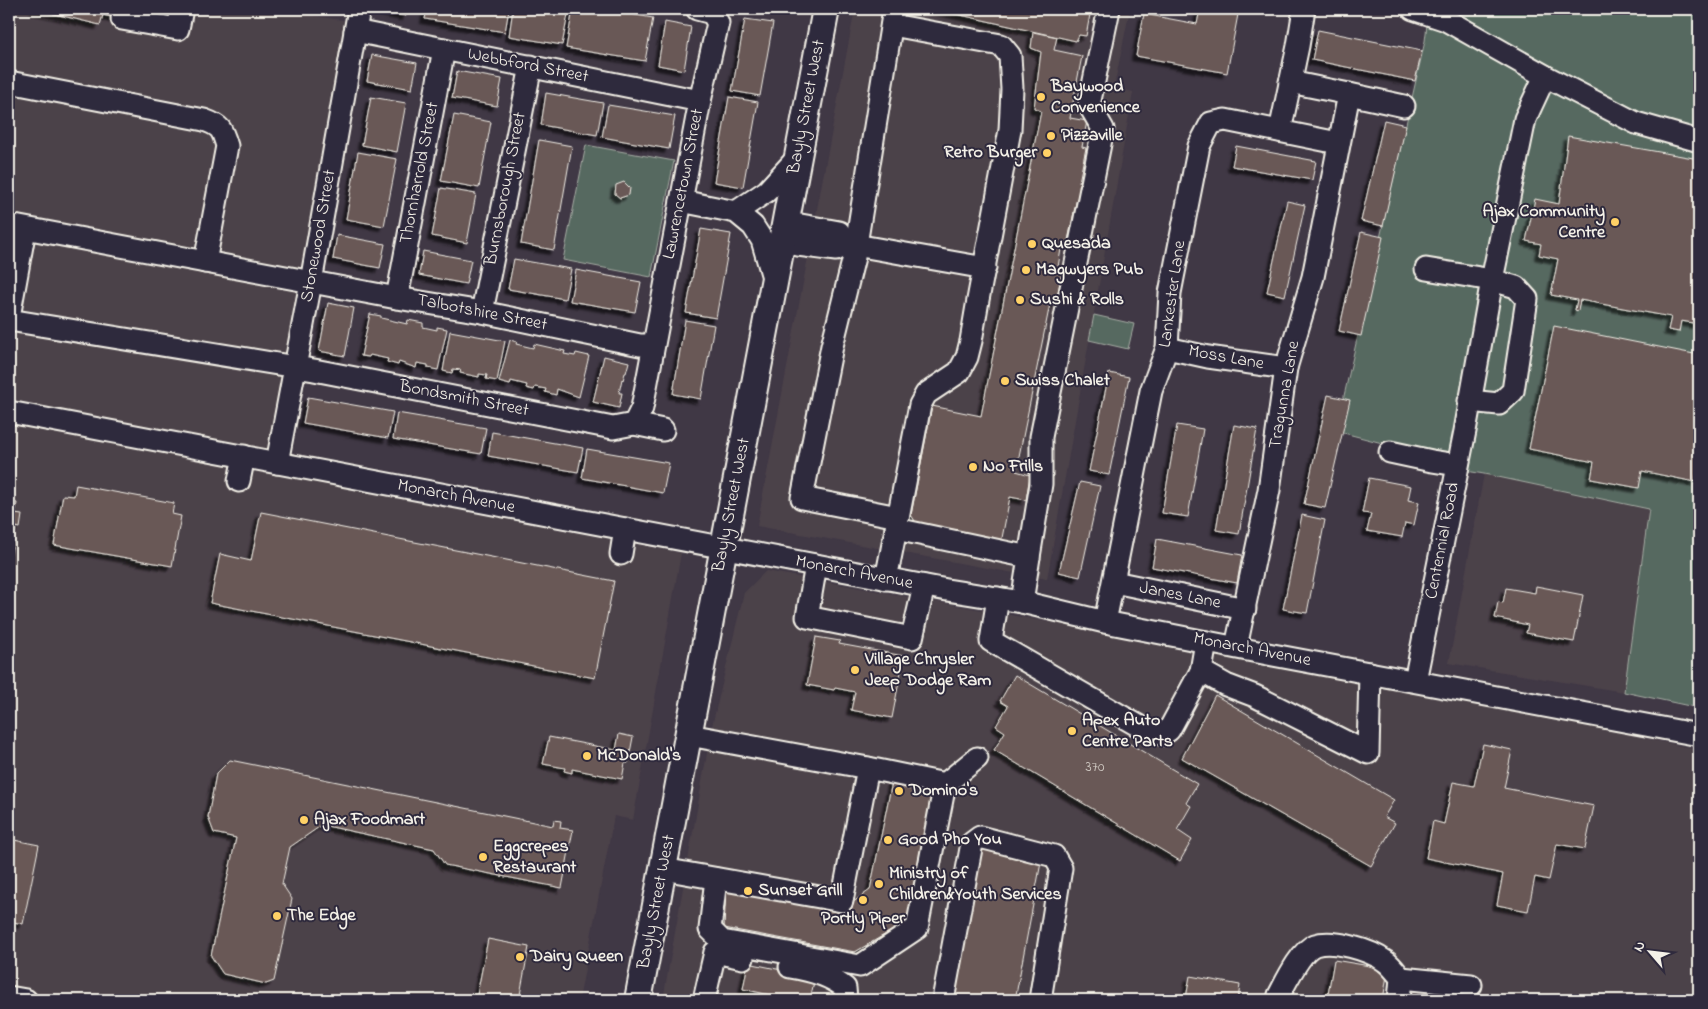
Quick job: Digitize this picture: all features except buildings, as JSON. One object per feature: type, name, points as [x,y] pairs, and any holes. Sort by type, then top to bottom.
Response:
[{"type":"main road","name":"Bayly Street West","points":[[638,1000],[774,281],[788,233],[798,157],[826,9]]},
{"type":"street","points":[[124,9],[122,19],[178,30],[182,9]]},
{"type":"street","name":"Stonewood Street","points":[[277,463],[359,9]]},
{"type":"street","name":"Lawrencetown Street","points":[[653,345],[700,101],[718,23],[712,14],[697,9]]},
{"type":"street","points":[[1022,602],[1041,484],[1041,437],[1103,129],[1089,105],[1109,9]]},
{"type":"street","points":[[1280,131],[1304,9]]},
{"type":"street","points":[[1413,9],[1446,20],[1545,76],[1636,123],[1699,141]]},
{"type":"street","points":[[886,579],[897,523],[920,404],[926,394],[959,372],[967,357],[1010,130],[1012,89],[1010,56],[1001,45],[893,17],[802,498],[897,523],[1029,557]]},
{"type":"street","name":"Webbford Street","points":[[355,31],[700,101]]},
{"type":"street","name":"Thornharrold Street","points":[[397,298],[444,49]]},
{"type":"street","name":"Burnsborough Street","points":[[482,312],[531,66]]},
{"type":"street","name":"Centennial Road","points":[[1415,681],[1524,119],[1545,76]]},
{"type":"street","points":[[9,82],[217,124],[224,135],[227,146],[205,262]]},
{"type":"street","points":[[1290,82],[1404,106]]},
{"type":"street","name":"Tragunna Lane","points":[[1236,647],[1269,490],[1286,368],[1313,277],[1349,94]]},
{"type":"street","name":"Lankester Lane","points":[[1105,622],[1151,391],[1167,348],[1170,293],[1199,146],[1211,122],[1225,120],[1338,143]]},
{"type":"street","points":[[736,212],[767,191],[798,157]]},
{"type":"street","points":[[681,201],[736,212],[753,226],[762,240],[774,281]]},
{"type":"street","points":[[788,233],[801,225],[810,226],[839,232],[850,244],[985,268]]},
{"type":"street","points":[[9,318],[17,227]]},
{"type":"street","name":"Talbotshire Street","points":[[17,227],[397,298],[482,312],[640,345],[653,345]]},
{"type":"street","points":[[1426,269],[1492,280],[1516,287],[1528,299],[1514,392],[1499,404],[1469,402]]},
{"type":"street","name":"Bondsmith Street","points":[[9,318],[295,367],[613,428],[634,424],[664,430]]},
{"type":"street","points":[[634,424],[642,408],[653,345]]},
{"type":"street","name":"Moss Lane","points":[[1167,348],[1208,357],[1286,368]]},
{"type":"street","name":"Monarch Avenue","points":[[9,412],[886,579],[1022,602],[1105,622],[1206,642],[1699,735]]},
{"type":"street","points":[[1390,452],[1457,465]]},
{"type":"street","points":[[239,481],[244,456]]},
{"type":"street","points":[[621,554],[625,529]]},
{"type":"street","points":[[816,565],[807,617],[912,638],[924,586]]},
{"type":"street","name":"Janes Lane","points":[[1114,582],[1245,609]]},
{"type":"street","points":[[998,598],[991,641],[1150,732],[1163,734],[1169,730],[1202,672],[1206,642]]},
{"type":"street","points":[[1202,672],[1226,685],[1255,696],[1368,753],[1370,673]]},
{"type":"street","points":[[689,735],[945,784]]},
{"type":"street","points":[[716,879],[710,929],[722,941],[860,966],[917,928],[945,784],[977,758]]},
{"type":"street","points":[[663,869],[842,901],[868,768]]},
{"type":"street","points":[[943,1000],[972,843],[980,837],[1054,856],[1061,868],[1040,1000]]},
{"type":"street","points":[[1278,1000],[1296,962],[1314,945],[1337,944],[1361,949],[1385,961],[1401,978],[1471,985]]},
{"type":"street","points":[[704,1000],[715,952],[821,974],[838,982],[845,988],[846,1000]]},
{"type":"street","points":[[1399,1000],[1401,978]]},
{"type":"street","points":[[9,997],[26,1000]]},
{"type":"shaded area","points":[[9,9],[284,9],[284,12],[364,23],[288,451],[279,475],[681,553],[633,820],[614,816],[579,1000],[201,1000],[190,998],[189,1000],[9,1000]]},
{"type":"shaded area","points":[[855,9],[1130,9],[1114,87],[1133,92],[1047,579],[757,526]]},
{"type":"shaded area","points":[[1484,474],[1649,509],[1624,692],[1449,663]]},
{"type":"shaded area","points":[[766,571],[1443,693],[1699,750],[1699,1000],[663,1000],[712,726],[744,593]]},
{"type":"green space","points":[[1429,9],[1699,9],[1699,708],[1624,692],[1649,509],[1443,467],[1444,459],[1336,431],[1425,41]]},
{"type":"green space","points":[[586,145],[674,161],[651,277],[563,260]]},
{"type":"green space","points":[[1094,315],[1134,324],[1128,349],[1089,340]]},
{"type":"place","name":"Baywood Convenience","points":[[1041,97]]},
{"type":"place","name":"Pizzaville","points":[[1051,136]]},
{"type":"place","name":"Retro Burger","points":[[1047,153]]},
{"type":"place","name":"Ajax Community Centre","points":[[1615,222]]},
{"type":"place","name":"Quesada","points":[[1032,244]]},
{"type":"place","name":"Magwyers Pub","points":[[1026,270]]},
{"type":"place","name":"Sushi & Rolls","points":[[1020,300]]},
{"type":"place","name":"Swiss Chalet","points":[[1005,381]]},
{"type":"place","name":"No Frills","points":[[973,467]]},
{"type":"place","name":"Village Chrysler Jeep Dodge Ram","points":[[855,670]]},
{"type":"place","name":"Apex Auto Centre Parts","points":[[1072,731]]},
{"type":"place","name":"McDonald's","points":[[587,756]]},
{"type":"place","name":"Domino's","points":[[899,791]]},
{"type":"place","name":"Ajax Foodmart","points":[[304,820]]},
{"type":"place","name":"Good Pho You","points":[[888,840]]},
{"type":"place","name":"Eggcrepes Restaurant","points":[[483,857]]},
{"type":"place","name":"Ministry of Children&Youth Services","points":[[879,884]]},
{"type":"place","name":"Sunset Grill","points":[[748,891]]},
{"type":"place","name":"Portly Piper","points":[[863,900]]},
{"type":"place","name":"The Edge","points":[[277,916]]},
{"type":"place","name":"Dairy Queen","points":[[520,957]]}]
